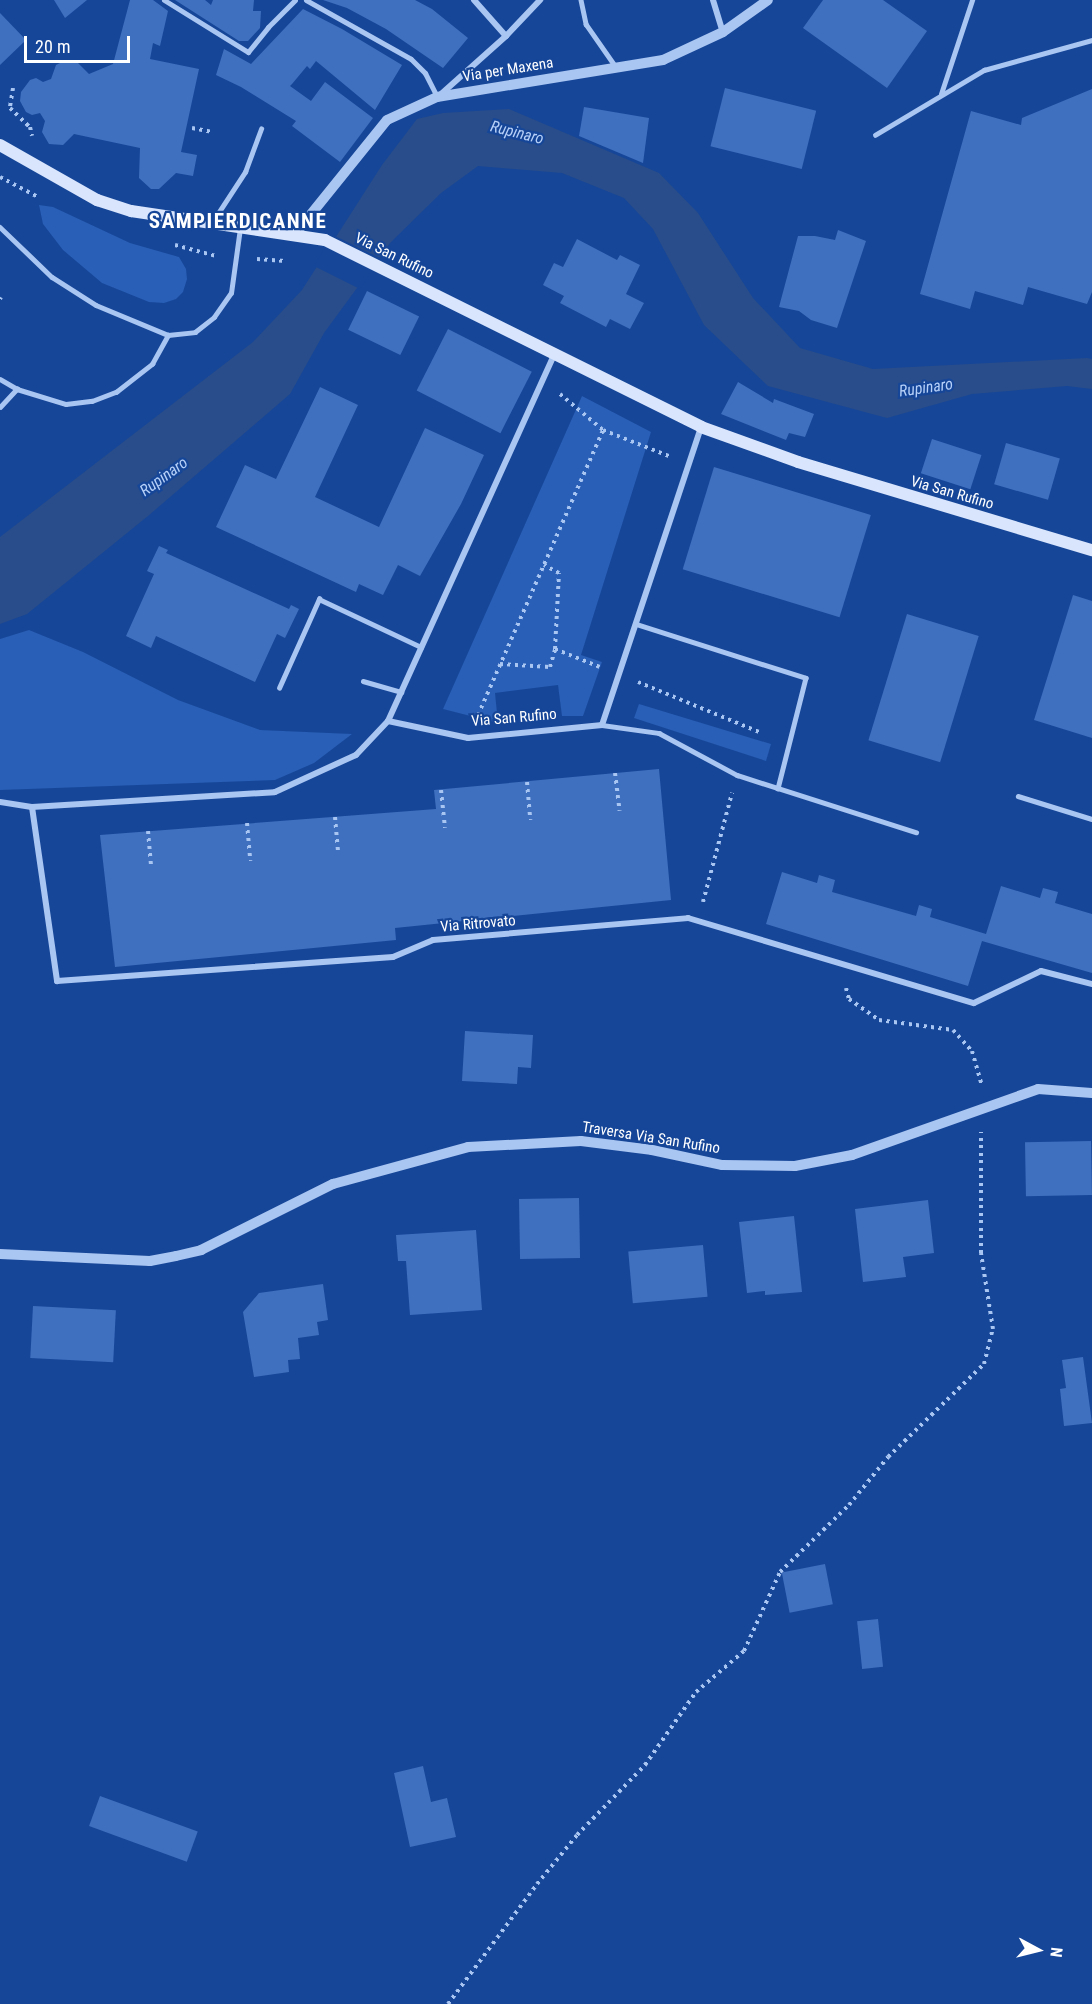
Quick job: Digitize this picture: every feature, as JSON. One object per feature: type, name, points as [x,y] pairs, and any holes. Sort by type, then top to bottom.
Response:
[{"type":"main road","name":"Via San Rufino","points":[[0,145],[97,200],[131,211],[325,240],[378,264],[701,428],[808,466],[1092,550]]},
{"type":"street","points":[[164,0],[248,52],[268,27],[295,0]]},
{"type":"street","points":[[306,0],[411,59],[425,73],[437,98],[506,36],[540,0]]},
{"type":"street","points":[[474,0],[506,36]]},
{"type":"street","points":[[713,0],[723,32]]},
{"type":"street","name":"Via per Maxena","points":[[295,234],[387,120],[437,98],[663,60],[723,32],[768,0]]},
{"type":"street","points":[[0,802],[32,807],[275,792],[356,755],[388,721],[555,353]]},
{"type":"street","points":[[602,725],[701,428]]},
{"type":"street","name":"Via San Rufino","points":[[388,721],[468,738],[602,725]]},
{"type":"street","name":"Via Ritrovato","points":[[32,807],[57,981],[393,957],[433,940],[688,918],[974,1003],[1041,971],[1092,984]]},
{"type":"street","name":"Traversa Via San Rufino","points":[[0,1254],[150,1261],[176,1256],[201,1250],[333,1184],[468,1147],[581,1141],[652,1150],[722,1164],[795,1166],[852,1155],[1038,1089],[1092,1093]]},
{"type":"lane","points":[[580,0],[586,24],[616,68]]},
{"type":"lane","points":[[941,95],[972,0]]},
{"type":"lane","points":[[875,135],[984,70],[1092,40]]},
{"type":"lane","points":[[212,223],[244,172],[261,129]]},
{"type":"lane","points":[[0,227],[52,277],[78,294],[96,305],[168,335],[195,332],[214,317],[231,293],[240,227]]},
{"type":"lane","points":[[0,379],[17,389],[66,404],[92,401],[116,392],[152,364],[168,335]]},
{"type":"lane","points":[[0,407],[5,399],[17,389]]},
{"type":"lane","points":[[279,688],[319,600],[421,647]]},
{"type":"lane","points":[[636,624],[806,678],[778,789]]},
{"type":"lane","points":[[363,681],[401,692]]},
{"type":"lane","points":[[602,725],[659,733],[736,775],[916,832]]},
{"type":"lane","points":[[1018,796],[1092,819]]},
{"type":"path","points":[[13,88],[10,108],[30,126],[33,139]]},
{"type":"path","points":[[192,128],[213,132]]},
{"type":"path","points":[[543,381],[603,430],[689,464]]},
{"type":"path","points":[[468,738],[603,430]]},
{"type":"path","points":[[500,664],[550,667],[555,649],[559,573],[544,565]]},
{"type":"path","points":[[555,649],[762,733]]},
{"type":"path","points":[[615,773],[620,811]]},
{"type":"path","points":[[698,921],[736,775]]},
{"type":"path","points":[[527,782],[530,820]]},
{"type":"path","points":[[441,790],[445,828]]},
{"type":"path","points":[[335,816],[338,851]]},
{"type":"path","points":[[247,823],[250,861]]},
{"type":"path","points":[[148,831],[151,868]]},
{"type":"path","points":[[448,2004],[537,1884],[577,1835],[645,1764],[696,1692],[744,1651],[780,1572],[849,1505],[911,1433],[984,1364],[993,1329],[981,1253],[982,1082],[972,1051],[953,1030],[879,1020],[849,999],[845,988],[834,984]]},
{"type":"shaded area","points":[[39,205],[53,207],[130,243],[179,257],[186,269],[187,279],[183,292],[176,299],[164,303],[149,302],[102,283],[63,250],[43,224]]},
{"type":"shaded area","points":[[582,396],[651,432],[581,655],[602,662],[583,716],[562,716],[558,685],[495,693],[498,723],[443,709]]},
{"type":"shaded area","points":[[29,630],[83,652],[178,700],[260,730],[352,734],[314,763],[275,780],[0,790],[0,639]]},
{"type":"shaded area","points":[[639,704],[771,744],[766,761],[634,718]]},
{"type":"water","name":"Rupinaro","points":[[509,109],[659,173],[698,213],[753,298],[800,348],[873,369],[1087,358],[1092,359],[1092,389],[1067,386],[972,394],[887,418],[768,386],[704,325],[653,229],[624,198],[562,173],[478,166],[441,193],[390,243],[324,333],[290,394],[148,516],[27,614],[0,624],[0,537],[253,342],[302,290],[382,165],[417,119],[443,113]]},
{"type":"pier","points":[[333,235],[380,258],[360,289],[314,266]]},
{"type":"building","points":[[54,0],[87,0],[65,18]]},
{"type":"building","points":[[130,0],[153,0],[168,11],[160,46],[153,43],[150,59],[199,69],[181,152],[197,155],[193,176],[176,173],[159,189],[151,189],[139,178],[140,148],[74,134],[63,145],[49,144],[42,132],[45,121],[40,113],[32,115],[26,112],[20,101],[21,92],[30,80],[36,78],[43,82],[51,79],[56,65],[64,61],[78,63],[89,74],[113,64]]},
{"type":"building","points":[[175,0],[205,0],[211,5],[213,0],[254,0],[253,11],[261,11],[260,28],[248,41],[239,41]]},
{"type":"building","points":[[323,0],[415,0],[432,9],[468,38],[443,68],[386,29],[347,8]]},
{"type":"building","points":[[823,0],[883,0],[927,31],[887,88],[803,28]]},
{"type":"building","points":[[303,9],[402,65],[375,110],[316,61],[310,69],[307,66],[290,86],[311,101],[325,82],[373,118],[340,162],[292,126],[296,121],[241,87],[216,75],[224,49],[251,64]]},
{"type":"building","points":[[0,13],[26,40],[0,65]]},
{"type":"building","points":[[725,88],[816,111],[802,169],[710,146]]},
{"type":"building","points":[[1092,89],[1092,292],[1087,304],[1028,287],[1023,305],[975,291],[970,309],[920,294],[971,111],[1021,125],[1022,118]]},
{"type":"building","points":[[584,107],[649,118],[643,163],[579,136]]},
{"type":"building","points":[[838,230],[866,241],[837,328],[811,320],[799,311],[779,307],[798,236],[815,236],[835,240]]},
{"type":"building","points":[[577,239],[617,260],[620,255],[640,265],[626,294],[644,303],[630,329],[610,319],[606,327],[560,303],[564,296],[543,285],[554,263],[563,267]]},
{"type":"building","points":[[367,291],[419,316],[400,355],[348,330]]},
{"type":"building","points":[[448,329],[532,372],[500,433],[417,390]]},
{"type":"building","points":[[738,382],[773,403],[774,399],[814,414],[805,437],[789,433],[786,440],[721,414]]},
{"type":"building","points":[[320,387],[358,405],[315,497],[379,527],[425,428],[484,455],[461,504],[420,576],[398,565],[383,595],[359,584],[356,592],[216,527],[245,465],[276,479]]},
{"type":"building","points":[[932,439],[981,455],[970,489],[921,473]]},
{"type":"building","points":[[1006,443],[1060,458],[1048,500],[994,484]]},
{"type":"building","points":[[714,467],[871,515],[840,617],[683,569]]},
{"type":"building","points":[[159,546],[168,550],[166,553],[289,609],[291,605],[299,609],[285,638],[277,634],[255,682],[156,636],[151,648],[126,636],[154,574],[147,571]]},
{"type":"building","points":[[1073,595],[1092,601],[1092,738],[1034,720]]},
{"type":"building","points":[[907,614],[979,636],[940,762],[868,740]]},
{"type":"building","points":[[659,769],[671,900],[395,928],[396,940],[115,967],[100,835],[436,809],[434,790]]},
{"type":"building","points":[[782,872],[817,883],[819,875],[835,880],[832,892],[916,916],[919,905],[932,909],[930,917],[986,934],[1001,886],[1040,898],[1043,888],[1058,892],[1055,903],[1092,914],[1092,973],[982,941],[968,986],[766,924]]},
{"type":"building","points":[[465,1031],[533,1035],[531,1068],[518,1067],[517,1084],[462,1081]]},
{"type":"building","points":[[1091,1141],[1092,1195],[1026,1196],[1025,1142]]},
{"type":"building","points":[[579,1198],[580,1258],[520,1259],[519,1199]]},
{"type":"building","points":[[928,1200],[934,1253],[903,1257],[906,1277],[863,1282],[855,1209]]},
{"type":"building","points":[[794,1216],[802,1292],[765,1295],[765,1291],[747,1293],[739,1222]]},
{"type":"building","points":[[476,1230],[482,1310],[410,1315],[406,1261],[398,1261],[396,1235]]},
{"type":"building","points":[[703,1245],[708,1297],[633,1303],[628,1252]]},
{"type":"building","points":[[323,1284],[328,1320],[317,1322],[319,1335],[298,1338],[300,1359],[288,1360],[289,1372],[254,1377],[243,1312],[259,1293]]},
{"type":"building","points":[[33,1306],[116,1310],[113,1362],[30,1358]]},
{"type":"building","points":[[1083,1357],[1092,1423],[1064,1426],[1060,1389],[1066,1388],[1062,1360]]},
{"type":"building","points":[[825,1564],[833,1604],[790,1613],[782,1572]]},
{"type":"building","points":[[878,1619],[883,1667],[862,1669],[857,1621]]},
{"type":"building","points":[[423,1766],[431,1802],[447,1798],[456,1837],[410,1847],[394,1773]]},
{"type":"building","points":[[100,1796],[198,1832],[187,1862],[89,1826]]},
{"type":"district","name":"SAMPIERDICANNE","points":[[238,221]]}]
